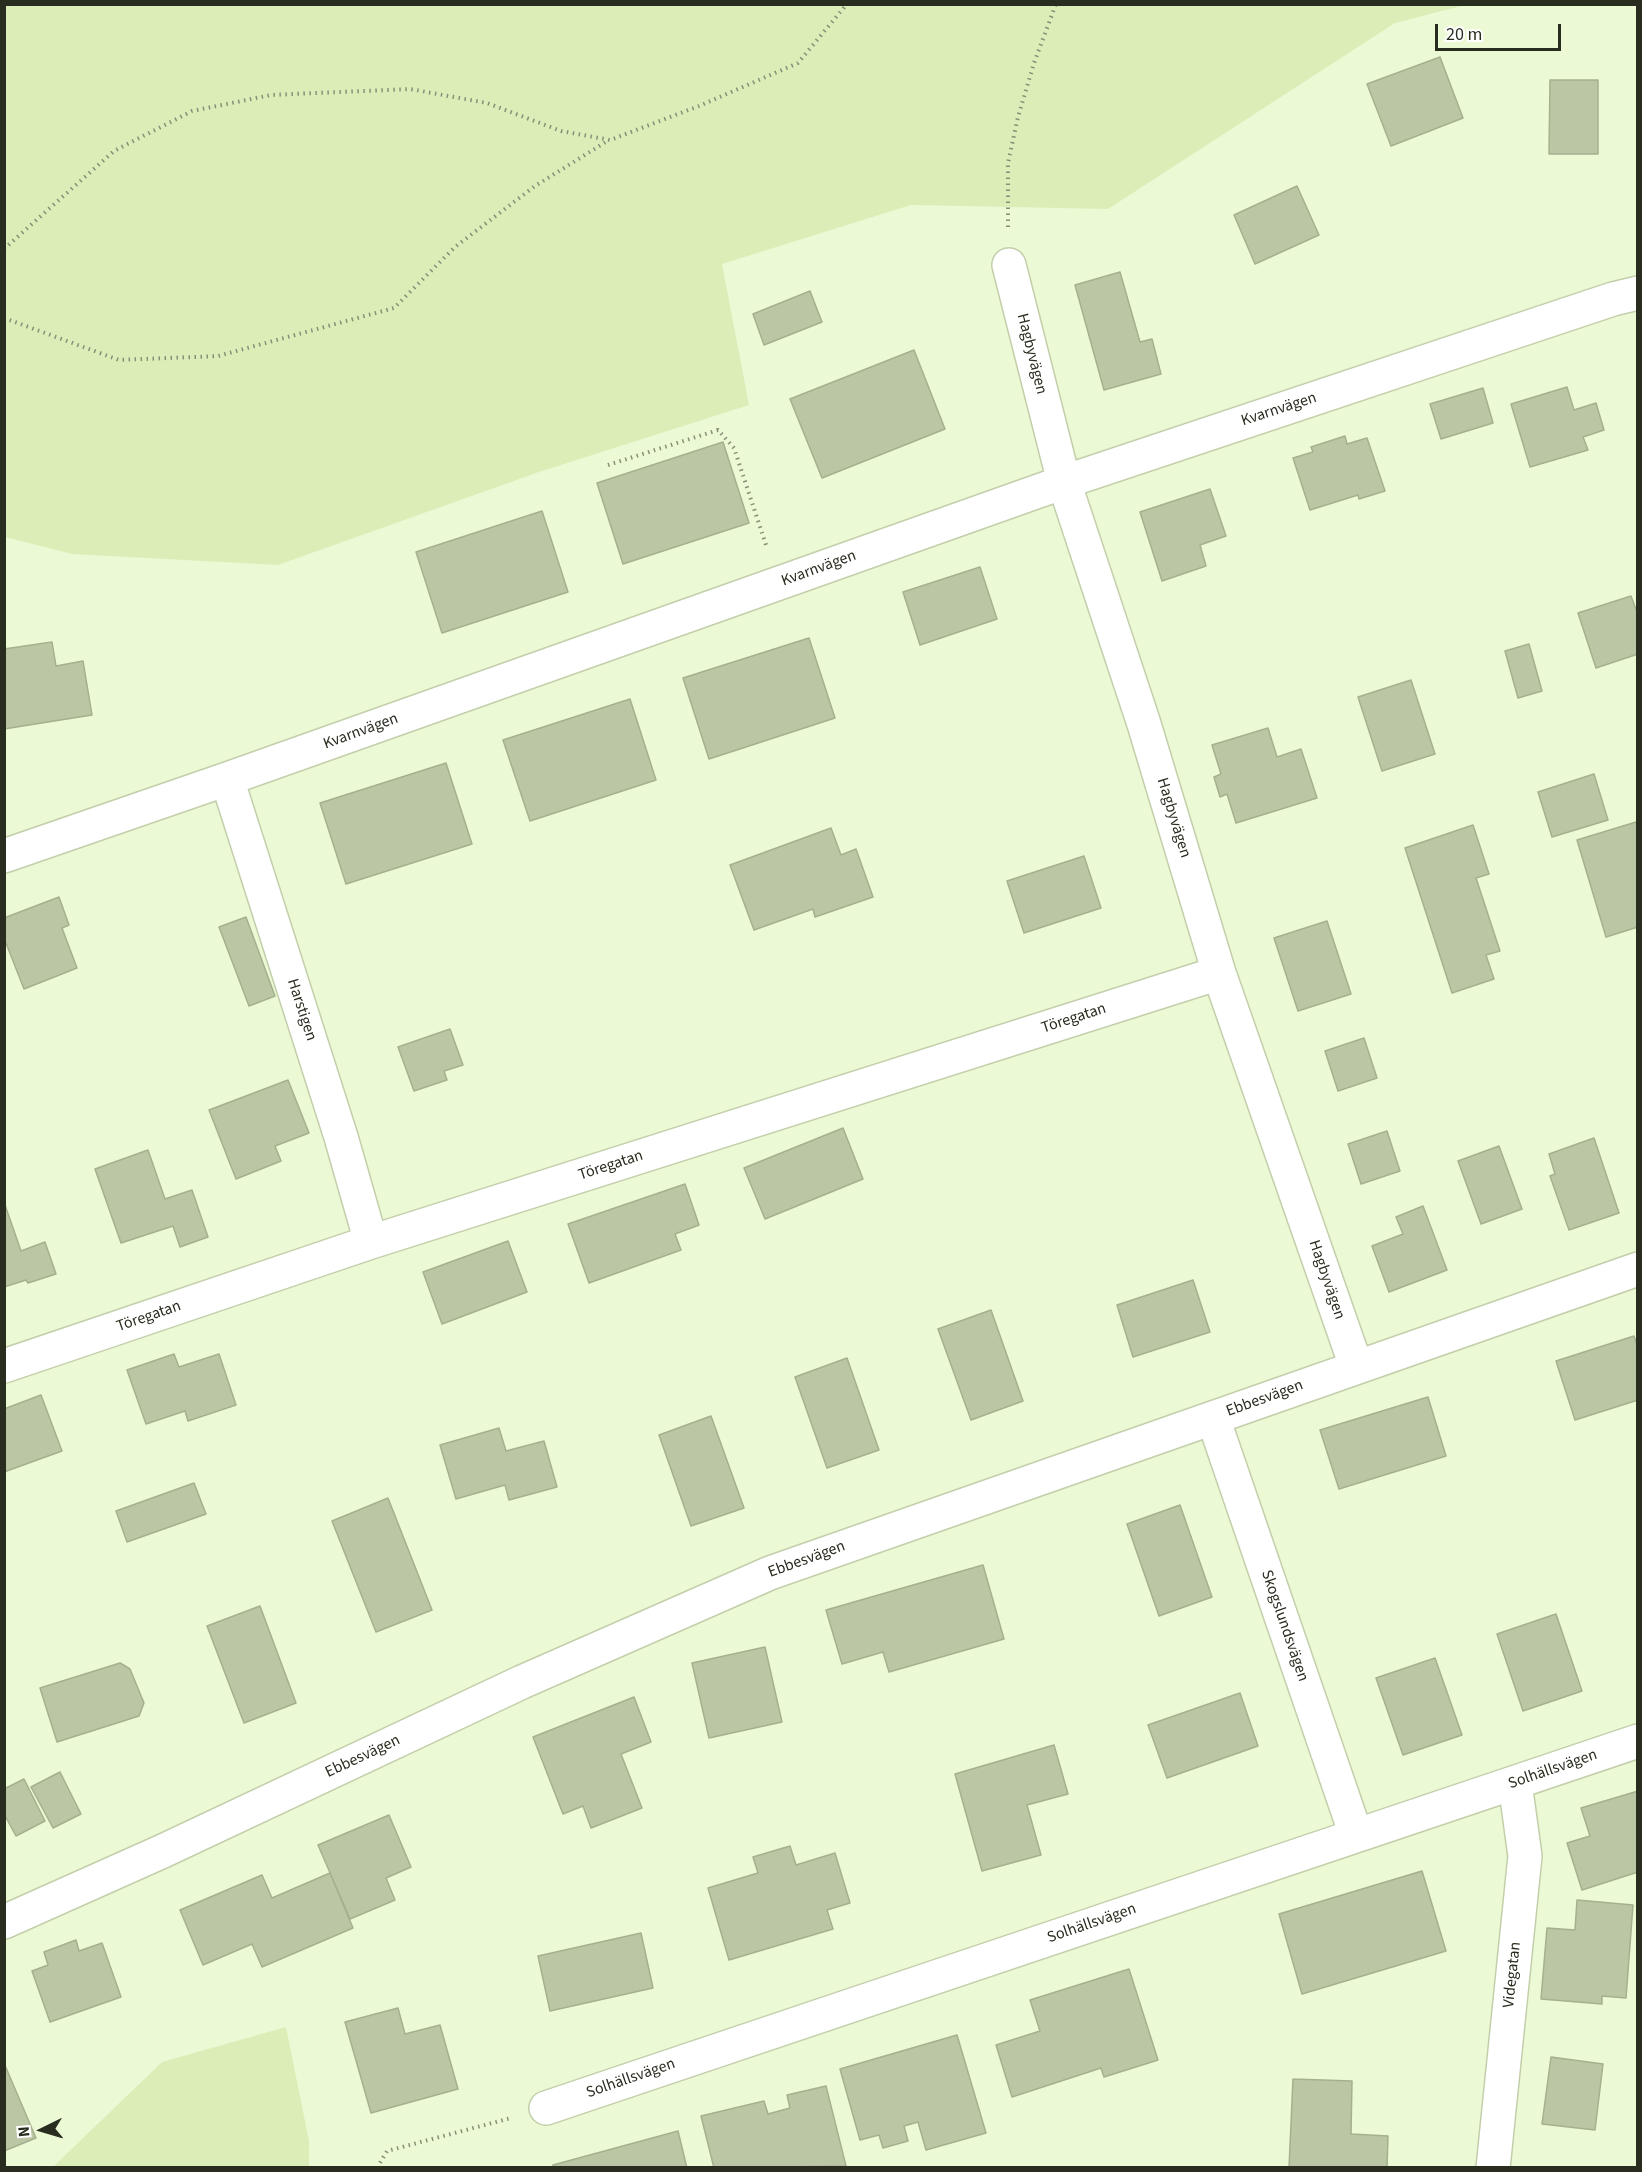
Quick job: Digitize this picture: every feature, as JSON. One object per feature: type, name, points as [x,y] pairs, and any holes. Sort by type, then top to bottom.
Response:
[{"type":"street","name":"Hagbyvägen","points":[[1009,265],[1064,482],[1144,724],[1220,973],[1356,1366]]},
{"type":"street","name":"Kvarnvägen","points":[[4,856],[1064,482],[1613,299],[1638,293]]},
{"type":"street","name":"Harstigen","points":[[227,779],[341,1137],[371,1242]]},
{"type":"street","name":"Töregatan","points":[[4,1366],[371,1242],[1220,973]]},
{"type":"street","name":"Ebbesvägen","points":[[4,1922],[163,1851],[522,1682],[770,1573],[1638,1269]]},
{"type":"street","name":"Skogslundsvägen","points":[[1213,1418],[1356,1835]]},
{"type":"street","name":"Solhällsvägen","points":[[546,2108],[1638,1741]]},
{"type":"street","name":"Videgatan","points":[[1493,2168],[1525,1856],[1515,1783]]},
{"type":"path","points":[[4,318],[119,360],[218,356],[394,308],[455,247],[535,186],[610,140],[699,106],[798,63],[847,4]]},
{"type":"path","points":[[1009,265],[1008,164],[1018,117],[1055,5]]},
{"type":"path","points":[[4,249],[114,151],[192,111],[271,94],[410,89],[487,103],[561,131],[610,140]]},
{"type":"path","points":[[608,465],[718,430],[734,447],[777,584]]},
{"type":"path","points":[[377,2168],[387,2151],[546,2108]]},
{"type":"green space","points":[[5,4],[1465,5],[1395,23],[1108,209],[911,205],[722,264],[749,405],[539,472],[278,565],[72,554],[5,537]]},
{"type":"green space","points":[[286,2027],[309,2141],[309,2167],[53,2167],[162,2062]]},
{"type":"building","points":[[1440,57],[1463,118],[1391,146],[1367,84]]},
{"type":"building","points":[[1550,80],[1598,80],[1598,154],[1549,154]]},
{"type":"building","points":[[1297,186],[1319,235],[1255,264],[1234,215]]},
{"type":"building","points":[[1120,272],[1140,342],[1152,339],[1161,374],[1104,390],[1075,285]]},
{"type":"building","points":[[810,291],[822,322],[764,345],[753,314]]},
{"type":"building","points":[[914,350],[945,429],[822,478],[790,399]]},
{"type":"building","points":[[1567,387],[1574,410],[1596,403],[1604,430],[1583,437],[1588,450],[1530,467],[1511,404]]},
{"type":"building","points":[[1483,388],[1493,423],[1441,439],[1430,404]]},
{"type":"building","points":[[1345,436],[1347,444],[1367,438],[1385,491],[1359,499],[1358,495],[1310,510],[1293,458],[1313,452],[1311,447]]},
{"type":"building","points":[[723,442],[749,523],[623,564],[597,483]]},
{"type":"building","points":[[1210,489],[1226,536],[1200,545],[1206,566],[1162,581],[1140,512]]},
{"type":"building","points":[[542,511],[568,592],[442,633],[416,552]]},
{"type":"building","points":[[980,567],[997,619],[920,645],[903,592]]},
{"type":"building","points":[[1631,596],[1638,615],[1638,654],[1596,668],[1578,613]]},
{"type":"building","points":[[809,638],[835,718],[709,759],[683,678]]},
{"type":"building","points":[[52,642],[56,666],[83,661],[92,715],[4,729],[4,649]]},
{"type":"building","points":[[1529,644],[1542,691],[1518,698],[1505,651]]},
{"type":"building","points":[[1411,680],[1435,754],[1382,771],[1358,697]]},
{"type":"building","points":[[630,699],[656,780],[530,821],[503,740]]},
{"type":"building","points":[[1268,728],[1277,757],[1301,749],[1317,798],[1236,823],[1227,794],[1220,797],[1214,777],[1221,774],[1212,745]]},
{"type":"building","points":[[446,763],[472,844],[346,884],[320,803]]},
{"type":"building","points":[[1594,774],[1608,820],[1552,837],[1538,792]]},
{"type":"building","points":[[1636,822],[1638,827],[1638,927],[1606,937],[1577,840]]},
{"type":"building","points":[[1473,825],[1489,874],[1476,878],[1500,951],[1486,955],[1494,979],[1452,993],[1405,848]]},
{"type":"building","points":[[831,828],[841,855],[856,849],[873,897],[815,917],[813,909],[754,930],[730,865]]},
{"type":"building","points":[[1084,856],[1101,908],[1024,933],[1007,881]]},
{"type":"building","points":[[59,897],[69,925],[62,928],[77,968],[24,989],[4,938],[4,918]]},
{"type":"building","points":[[246,917],[275,996],[249,1006],[219,927]]},
{"type":"building","points":[[1327,921],[1351,994],[1298,1011],[1274,938]]},
{"type":"building","points":[[450,1029],[463,1065],[444,1071],[447,1080],[414,1091],[398,1047]]},
{"type":"building","points":[[1364,1038],[1377,1078],[1338,1091],[1325,1051]]},
{"type":"building","points":[[288,1080],[309,1133],[275,1146],[281,1161],[236,1179],[209,1110]]},
{"type":"building","points":[[843,1128],[863,1179],[765,1219],[744,1168]]},
{"type":"building","points":[[1387,1131],[1400,1171],[1361,1184],[1348,1144]]},
{"type":"building","points":[[1594,1138],[1619,1213],[1569,1230],[1550,1176],[1555,1174],[1549,1154]]},
{"type":"building","points":[[1499,1146],[1522,1209],[1481,1224],[1458,1161]]},
{"type":"building","points":[[148,1150],[165,1199],[192,1190],[208,1237],[180,1247],[173,1226],[121,1243],[95,1169]]},
{"type":"building","points":[[685,1184],[699,1225],[675,1234],[681,1250],[589,1283],[568,1224]]},
{"type":"building","points":[[4,1202],[21,1251],[45,1242],[56,1274],[28,1283],[26,1280],[4,1287]]},
{"type":"building","points":[[1423,1206],[1447,1270],[1389,1292],[1372,1246],[1403,1234],[1396,1217]]},
{"type":"building","points":[[508,1241],[527,1292],[442,1324],[423,1272]]},
{"type":"building","points":[[1193,1280],[1210,1332],[1133,1357],[1117,1305]]},
{"type":"building","points":[[991,1310],[1023,1401],[971,1420],[938,1329]]},
{"type":"building","points":[[1634,1336],[1638,1348],[1638,1400],[1575,1420],[1556,1361]]},
{"type":"building","points":[[174,1354],[179,1367],[219,1354],[236,1405],[188,1421],[185,1411],[146,1424],[127,1370]]},
{"type":"building","points":[[847,1358],[879,1450],[827,1468],[795,1377]]},
{"type":"building","points":[[41,1395],[62,1451],[4,1472],[4,1409]]},
{"type":"building","points":[[1428,1397],[1446,1456],[1339,1489],[1320,1430]]},
{"type":"building","points":[[711,1416],[744,1508],[691,1526],[659,1435]]},
{"type":"building","points":[[499,1428],[506,1451],[544,1441],[557,1487],[509,1500],[505,1485],[456,1499],[440,1445]]},
{"type":"building","points":[[194,1483],[206,1514],[127,1542],[116,1511]]},
{"type":"building","points":[[388,1498],[432,1610],[376,1632],[332,1521]]},
{"type":"building","points":[[1180,1505],[1212,1597],[1159,1616],[1127,1524]]},
{"type":"building","points":[[983,1565],[1004,1639],[889,1672],[883,1652],[842,1664],[826,1610]]},
{"type":"building","points":[[260,1606],[296,1703],[244,1723],[207,1626]]},
{"type":"building","points":[[1556,1614],[1582,1691],[1523,1711],[1497,1634]]},
{"type":"building","points":[[765,1647],[782,1722],[709,1738],[692,1663]]},
{"type":"building","points":[[1435,1658],[1462,1735],[1403,1755],[1376,1678]]},
{"type":"building","points":[[120,1663],[130,1669],[144,1703],[139,1716],[57,1742],[40,1688]]},
{"type":"building","points":[[1240,1693],[1258,1746],[1167,1778],[1148,1725]]},
{"type":"building","points":[[634,1697],[651,1742],[621,1754],[642,1808],[591,1828],[583,1806],[563,1814],[533,1737]]},
{"type":"building","points":[[1054,1745],[1068,1794],[1027,1805],[1041,1855],[982,1871],[955,1774]]},
{"type":"building","points":[[60,1772],[81,1814],[53,1828],[31,1787]]},
{"type":"building","points":[[24,1779],[45,1821],[16,1836],[4,1814],[4,1789]]},
{"type":"building","points":[[1638,1791],[1638,1872],[1582,1890],[1567,1843],[1590,1836],[1581,1808]]},
{"type":"building","points":[[389,1815],[411,1867],[386,1878],[395,1900],[350,1919],[318,1845]]},
{"type":"building","points":[[790,1846],[796,1865],[835,1853],[850,1903],[827,1910],[833,1929],[729,1960],[708,1888],[758,1873],[753,1857]]},
{"type":"building","points":[[1422,1871],[1446,1951],[1302,1994],[1279,1914]]},
{"type":"building","points":[[330,1873],[353,1928],[262,1967],[252,1944],[203,1965],[180,1910],[262,1875],[272,1898]]},
{"type":"building","points":[[1577,1900],[1633,1905],[1626,1998],[1602,1996],[1602,2004],[1541,1999],[1547,1928],[1575,1930]]},
{"type":"building","points":[[641,1933],[653,1988],[550,2011],[538,1956]]},
{"type":"building","points":[[76,1940],[79,1951],[102,1943],[121,1997],[50,2022],[32,1971],[48,1965],[44,1952]]},
{"type":"building","points":[[1129,1969],[1158,2060],[1104,2077],[1101,2068],[1012,2097],[996,2045],[1040,2031],[1030,2000]]},
{"type":"building","points":[[398,2008],[405,2034],[440,2025],[458,2089],[371,2113],[345,2022]]},
{"type":"building","points":[[957,2035],[986,2133],[926,2150],[918,2122],[904,2126],[908,2141],[883,2148],[879,2135],[860,2140],[840,2069]]},
{"type":"building","points":[[1551,2057],[1603,2064],[1595,2130],[1542,2124]]},
{"type":"building","points":[[4,2063],[36,2138],[4,2151]]},
{"type":"building","points":[[1293,2079],[1352,2081],[1351,2134],[1388,2136],[1387,2168],[1289,2168]]},
{"type":"building","points":[[826,2086],[846,2166],[714,2168],[701,2116],[764,2101],[768,2114],[790,2108],[787,2095]]},
{"type":"building","points":[[678,2131],[687,2168],[553,2168],[553,2165]]}]
